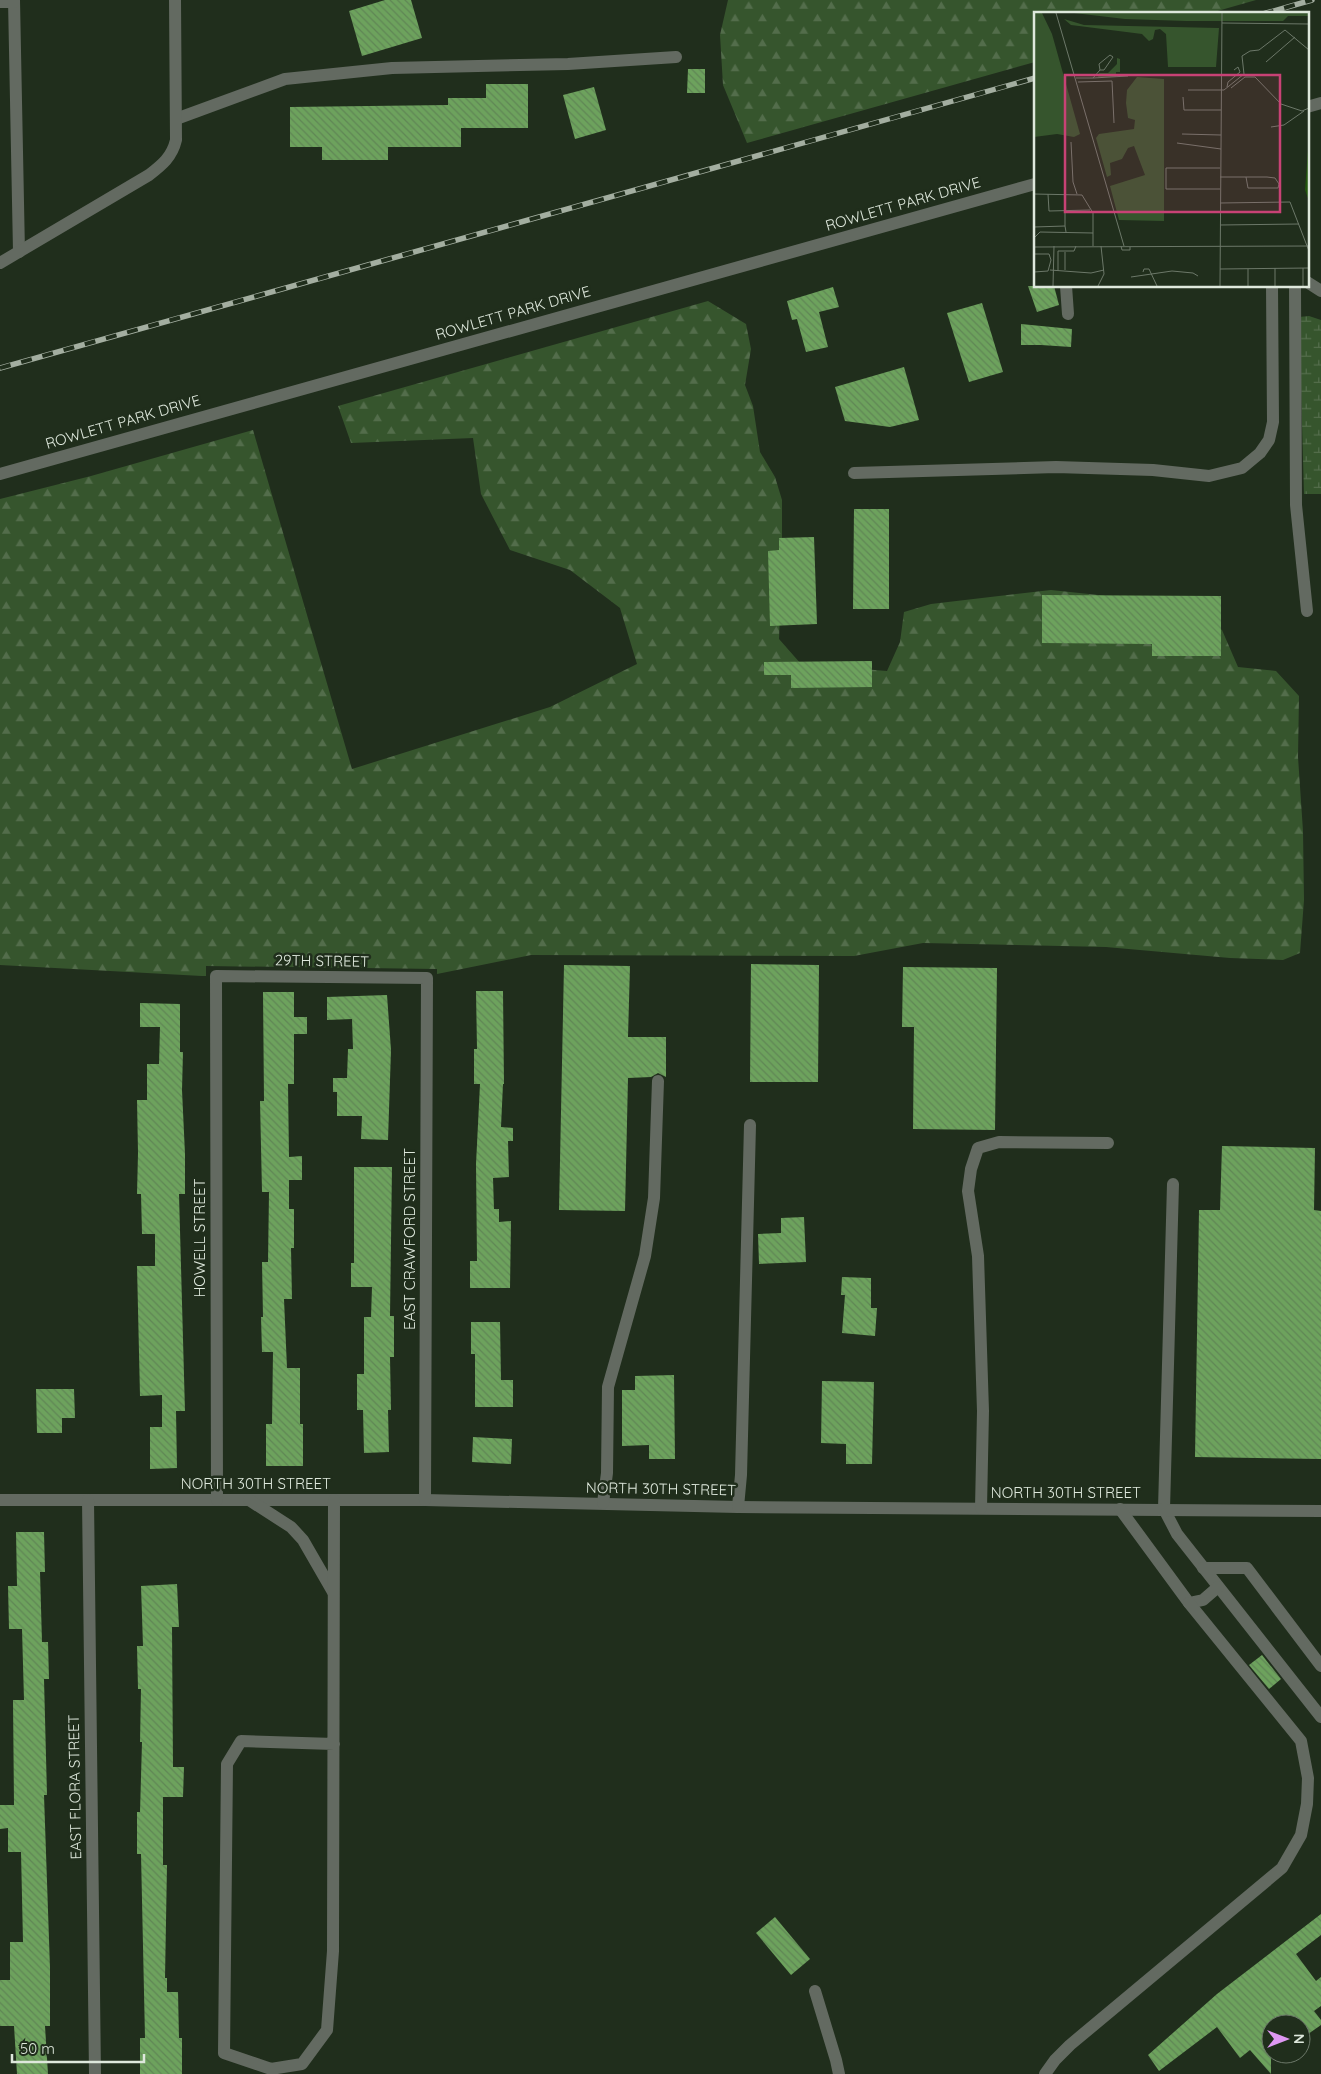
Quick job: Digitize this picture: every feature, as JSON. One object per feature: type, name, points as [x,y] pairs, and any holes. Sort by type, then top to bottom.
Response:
[{"type":"street","points":[[0,263],[162,165],[174,148],[176,140],[176,0]]},
{"type":"street","points":[[0,2],[14,1],[19,252]]},
{"type":"street","points":[[176,119],[285,78],[392,68],[568,64],[676,57]]},
{"type":"street","points":[[1308,107],[1321,103]]},
{"type":"street","name":"ROWLETT PARK DRIVE","points":[[0,474],[1034,184]]},
{"type":"street","points":[[1308,283],[1321,291]]},
{"type":"street","points":[[1066,288],[1068,314]]},
{"type":"street","points":[[854,473],[1056,468],[1153,470],[1209,476],[1242,468],[1260,453],[1269,440],[1273,422],[1272,288]]},
{"type":"street","points":[[1295,288],[1296,505],[1307,611]]},
{"type":"street","name":"29TH STREET","points":[[216,976],[427,978]]},
{"type":"street","name":"HOWELL STREET","points":[[216,976],[217,1500]]},
{"type":"street","name":"EAST CRAWFORD STREET","points":[[425,1500],[427,978]]},
{"type":"street","points":[[603,1503],[607,1473],[608,1387],[645,1256],[654,1198],[658,1081]]},
{"type":"street","points":[[738,1507],[741,1475],[750,1125]]},
{"type":"street","points":[[981,1508],[983,1410],[978,1256],[968,1191],[971,1169],[978,1148],[999,1142],[1108,1143]]},
{"type":"street","points":[[1173,1184],[1164,1509],[1177,1534],[1321,1717]]},
{"type":"street","name":"NORTH 30TH STREET","points":[[0,1500],[425,1500],[738,1507],[1321,1511]]},
{"type":"street","name":"EAST FLORA STREET","points":[[88,1500],[95,2074]]},
{"type":"street","points":[[250,1500],[297,1533],[334,1593]]},
{"type":"street","points":[[334,1500],[334,1744],[333,1951],[327,2030],[302,2064],[271,2069],[224,2053],[227,1764],[241,1741],[334,1744]]},
{"type":"street","points":[[1045,2074],[1055,2060],[1070,2045],[1282,1868],[1301,1835],[1307,1804],[1308,1778],[1301,1740],[1189,1603],[1120,1509]]},
{"type":"street","points":[[1203,1568],[1247,1568],[1321,1666]]},
{"type":"street","points":[[1189,1603],[1203,1600],[1218,1587]]},
{"type":"street","points":[[815,1991],[836,2060],[838,2074]]},
{"type":"green space","points":[[728,0],[1256,0],[1214,12],[1034,12],[1034,62],[747,143],[723,85],[720,35]]},
{"type":"green space","points":[[708,301],[746,324],[751,349],[745,385],[753,406],[760,452],[775,477],[782,500],[779,639],[801,664],[887,671],[900,642],[904,612],[931,604],[1051,590],[1174,603],[1222,630],[1238,667],[1276,671],[1299,696],[1298,757],[1303,831],[1304,900],[1300,953],[1283,960],[1230,958],[1106,947],[923,943],[854,956],[531,955],[437,974],[437,969],[206,966],[206,976],[202,976],[0,965],[0,499],[91,476],[253,430],[352,769],[550,707],[637,664],[620,608],[570,570],[510,550],[481,494],[473,438],[351,443],[338,406]]},
{"type":"green space","points":[[1309,316],[1321,320],[1321,494],[1304,494],[1299,317]]},
{"type":"building","points":[[385,0],[411,0],[422,38],[362,56],[349,11]]},
{"type":"building","points":[[688,69],[705,69],[705,93],[687,93]]},
{"type":"building","points":[[486,84],[528,84],[528,128],[461,128],[461,147],[388,147],[388,160],[322,160],[322,147],[290,147],[290,107],[448,105],[448,98],[486,98]]},
{"type":"building","points":[[594,87],[606,130],[575,139],[563,95]]},
{"type":"building","points":[[1028,286],[1034,286],[1034,288],[1055,288],[1059,305],[1037,312]]},
{"type":"building","points":[[833,287],[839,307],[819,312],[828,347],[806,352],[797,319],[792,320],[787,301]]},
{"type":"building","points":[[982,303],[1003,372],[969,382],[947,313]]},
{"type":"building","points":[[1021,324],[1072,329],[1071,347],[1021,345]]},
{"type":"building","points":[[904,367],[919,420],[890,427],[845,421],[835,387]]},
{"type":"building","points":[[854,509],[889,509],[889,609],[853,609]]},
{"type":"building","points":[[814,537],[817,624],[770,626],[768,551],[779,550],[779,538]]},
{"type":"building","points":[[1042,595],[1221,596],[1221,656],[1152,656],[1152,644],[1042,643]]},
{"type":"building","points":[[872,661],[872,687],[791,688],[791,675],[764,675],[764,662]]},
{"type":"building","points":[[751,964],[819,965],[818,1082],[750,1082]]},
{"type":"building","points":[[564,965],[630,966],[628,1037],[666,1037],[666,1077],[658,1073],[651,1077],[628,1078],[625,1211],[559,1210]]},
{"type":"building","points":[[903,967],[997,968],[995,1130],[913,1129],[914,1027],[902,1027]]},
{"type":"building","points":[[476,991],[503,991],[504,1084],[501,1127],[513,1128],[513,1141],[508,1141],[509,1177],[493,1178],[494,1209],[499,1209],[499,1222],[511,1221],[510,1288],[470,1288],[470,1261],[477,1261],[476,1164],[480,1084],[474,1084],[474,1049],[477,1049]]},
{"type":"building","points":[[263,992],[294,992],[294,1017],[307,1017],[307,1034],[294,1034],[294,1084],[288,1084],[289,1157],[302,1156],[302,1180],[289,1180],[289,1209],[294,1209],[294,1248],[291,1248],[292,1299],[284,1299],[287,1368],[300,1368],[300,1424],[303,1424],[303,1466],[266,1466],[266,1424],[272,1424],[273,1352],[262,1352],[261,1317],[263,1317],[262,1262],[268,1262],[269,1192],[262,1192],[260,1101],[264,1101]]},
{"type":"building","points":[[387,995],[391,1050],[388,1140],[361,1139],[362,1116],[337,1116],[337,1092],[333,1092],[333,1078],[347,1078],[348,1049],[353,1049],[352,1019],[327,1020],[327,997]]},
{"type":"building","points":[[140,1003],[180,1004],[180,1052],[183,1052],[182,1090],[185,1194],[179,1194],[185,1411],[176,1411],[177,1468],[150,1469],[150,1427],[162,1427],[162,1395],[140,1396],[137,1266],[155,1266],[155,1234],[142,1234],[141,1194],[137,1194],[137,1100],[147,1100],[147,1064],[159,1064],[160,1027],[140,1027]]},
{"type":"building","points":[[1222,1146],[1315,1148],[1314,1210],[1321,1211],[1321,1459],[1195,1457],[1199,1210],[1220,1210]]},
{"type":"building","points":[[354,1167],[392,1167],[390,1316],[394,1316],[394,1357],[390,1357],[391,1410],[388,1410],[389,1452],[364,1453],[363,1410],[357,1410],[357,1374],[364,1374],[364,1317],[371,1317],[372,1287],[351,1287],[351,1263],[354,1263]]},
{"type":"building","points":[[804,1217],[806,1262],[759,1264],[758,1234],[781,1233],[781,1218]]},
{"type":"building","points":[[842,1277],[871,1278],[871,1308],[877,1308],[875,1336],[842,1333],[845,1295],[841,1295]]},
{"type":"building","points":[[471,1322],[500,1322],[501,1380],[513,1380],[513,1407],[475,1407],[475,1354],[471,1354]]},
{"type":"building","points":[[674,1375],[675,1459],[649,1459],[649,1445],[622,1446],[622,1390],[635,1390],[635,1376]]},
{"type":"building","points":[[822,1381],[874,1382],[872,1464],[846,1464],[846,1444],[821,1443]]},
{"type":"building","points":[[36,1389],[74,1389],[75,1418],[62,1418],[62,1433],[37,1433]]},
{"type":"building","points":[[473,1437],[512,1439],[511,1464],[472,1462]]},
{"type":"building","points":[[16,1532],[44,1532],[45,1572],[40,1572],[42,1642],[48,1642],[49,1679],[44,1679],[47,1795],[44,1795],[50,1968],[50,2026],[45,2026],[48,2074],[17,2074],[14,2026],[0,2026],[0,1980],[10,1980],[10,1942],[23,1942],[21,1852],[8,1852],[8,1828],[0,1829],[0,1805],[14,1805],[13,1700],[24,1700],[22,1629],[9,1629],[8,1586],[17,1586]]},
{"type":"building","points":[[177,1584],[179,1627],[172,1627],[173,1767],[184,1767],[183,1797],[163,1797],[163,1865],[167,1865],[165,1978],[167,1978],[167,1992],[178,1992],[179,2038],[182,2038],[182,2074],[140,2074],[140,2038],[145,2038],[141,1854],[137,1854],[137,1812],[140,1812],[142,1742],[140,1742],[141,1689],[138,1689],[137,1646],[143,1646],[141,1586]]},
{"type":"building","points":[[1262,1655],[1281,1679],[1269,1689],[1249,1665]]},
{"type":"building","points":[[1321,1914],[1321,1935],[1296,1954],[1316,1981],[1321,1977],[1321,2006],[1314,2011],[1321,2020],[1321,2025],[1311,2032],[1311,2014],[1261,2014],[1261,2063],[1250,2050],[1240,2058],[1217,2027],[1159,2071],[1148,2055],[1217,1994]]},
{"type":"building","points":[[775,1917],[810,1959],[791,1975],[756,1933]]},
{"type":"building","points":[[1262,2064],[1271,2064],[1271,2074]]},
{"type":"railway","points":[[1270,12],[1312,0]]},
{"type":"railway","points":[[0,368],[1034,78]]}]
